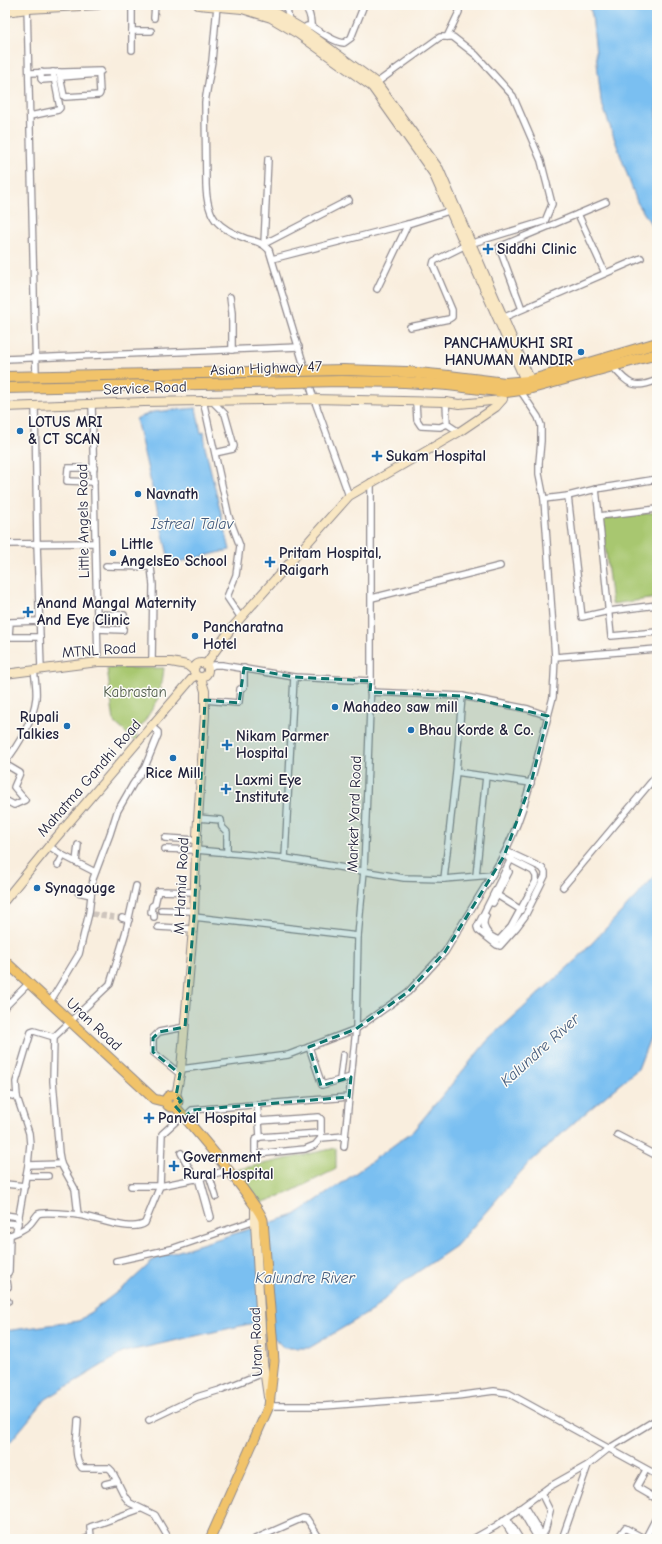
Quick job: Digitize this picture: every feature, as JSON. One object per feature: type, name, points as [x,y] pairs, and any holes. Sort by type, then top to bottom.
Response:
[{"type":"highway","points":[[528,386],[657,343]]},
{"type":"highway","points":[[528,386],[613,367],[657,354]]},
{"type":"highway","name":"Asian Highway 47","points":[[5,377],[343,370],[407,372],[505,392],[528,386]]},
{"type":"highway","name":"Asian Highway 47","points":[[5,388],[348,381],[405,382],[448,380]]},
{"type":"main road","name":"Uran Road","points":[[5,961],[154,1099],[166,1102],[169,1106],[175,1106],[229,1170],[255,1207],[261,1213],[257,1221],[274,1361],[269,1406],[210,1539]]},
{"type":"main road","points":[[166,1102],[170,1096],[176,1096],[178,1100],[175,1106]]},
{"type":"street","points":[[5,12],[28,7],[98,5]]},
{"type":"street","points":[[132,5],[132,50]]},
{"type":"street","points":[[154,18],[155,5]]},
{"type":"street","points":[[198,5],[242,9],[271,18],[298,34],[374,85]]},
{"type":"street","points":[[185,1027],[159,1032],[153,1038],[153,1052],[181,1071],[288,1055],[356,1029],[408,992],[445,952],[505,854],[530,783],[553,697],[555,657],[544,499],[539,468],[542,431],[528,386],[502,318],[453,210],[433,172],[374,85],[303,30],[274,12],[254,5]]},
{"type":"street","points":[[302,5],[309,13],[311,26]]},
{"type":"street","points":[[303,30],[307,26],[311,26],[344,43],[350,38],[364,5]]},
{"type":"street","points":[[447,37],[459,12],[459,5]]},
{"type":"street","points":[[217,6],[212,61],[205,102],[206,198],[209,208],[218,224],[224,229],[264,244],[269,250],[314,399],[349,496]]},
{"type":"street","points":[[286,6],[289,21]]},
{"type":"street","points":[[28,7],[36,376]]},
{"type":"street","points":[[132,30],[151,31]]},
{"type":"street","points":[[374,85],[440,37],[453,37],[476,55],[513,96],[541,161],[552,204],[546,221],[469,244],[436,260],[433,263],[452,310],[452,317],[449,319],[410,327]]},
{"type":"street","points":[[29,73],[40,72],[57,75],[100,72],[100,93],[99,95],[65,97],[57,75]]},
{"type":"street","points":[[30,116],[58,110],[60,108],[57,75]]},
{"type":"street","points":[[264,244],[268,159]]},
{"type":"street","points":[[264,244],[349,200]]},
{"type":"street","points":[[522,309],[499,247],[606,202]]},
{"type":"street","points":[[272,259],[408,224],[453,210]]},
{"type":"street","points":[[578,214],[605,273]]},
{"type":"street","points":[[376,289],[408,224]]},
{"type":"street","points":[[502,318],[641,258]]},
{"type":"street","points":[[230,297],[232,313],[232,350]]},
{"type":"street","points":[[5,359],[299,347]]},
{"type":"street","points":[[613,367],[626,381],[632,384],[648,384],[657,380]]},
{"type":"street","points":[[207,666],[230,630],[349,496],[459,432],[496,407],[505,392]]},
{"type":"street","name":"Service Road","points":[[5,407],[207,400],[314,399],[446,402],[459,404],[505,392]]},
{"type":"street","points":[[207,400],[225,414],[234,446],[233,449],[215,453]]},
{"type":"street","points":[[207,400],[215,453],[229,517],[240,546],[236,576],[227,597],[241,618]]},
{"type":"street","points":[[416,402],[417,420],[420,426],[440,427],[447,424]]},
{"type":"street","points":[[446,402],[447,424]]},
{"type":"street","name":"Little Angels Road","points":[[92,404],[98,662]]},
{"type":"street","points":[[5,800],[14,805],[25,800],[14,787],[20,773],[5,763],[19,743],[35,707],[38,669],[40,622],[35,406]]},
{"type":"street","points":[[447,424],[459,432]]},
{"type":"street","points":[[94,468],[68,468],[67,481],[94,482]]},
{"type":"street","points":[[544,499],[568,496],[596,489],[657,479]]},
{"type":"street","name":"Market Yard Road","points":[[344,1147],[356,1029],[358,936],[364,871],[371,681],[371,482]]},
{"type":"street","points":[[596,489],[611,636],[657,632]]},
{"type":"street","points":[[568,496],[582,617],[609,611],[657,604]]},
{"type":"street","points":[[599,516],[657,509]]},
{"type":"street","points":[[5,520],[6,544],[95,542]]},
{"type":"street","points":[[106,566],[150,567],[154,585],[152,661]]},
{"type":"street","points":[[372,598],[500,566]]},
{"type":"street","points":[[40,622],[10,622],[9,636],[40,637]]},
{"type":"street","points":[[555,657],[657,649]]},
{"type":"street","name":"MTNL Road","points":[[5,674],[98,662],[152,661],[188,665],[196,674]]},
{"type":"street","points":[[196,674],[195,665],[199,663],[207,666],[222,665],[294,677],[371,681]]},
{"type":"street","name":"Mahatma Gandhi Road","points":[[5,900],[49,846],[196,674],[207,674],[207,666]]},
{"type":"street","points":[[205,700],[240,702],[240,689],[244,687],[244,668]]},
{"type":"street","name":"M Hamid Road","points":[[176,1096],[181,1071],[193,929],[196,840],[205,700],[205,691],[196,674]]},
{"type":"street","points":[[285,858],[294,677]]},
{"type":"street","points":[[370,692],[462,696],[528,709],[548,716]]},
{"type":"street","points":[[444,878],[456,772],[462,696]]},
{"type":"street","points":[[50,1002],[79,954],[90,914],[95,872],[108,840],[116,812],[147,763],[158,733],[152,727]]},
{"type":"street","points":[[456,772],[530,783]]},
{"type":"street","points":[[564,887],[657,775]]},
{"type":"street","points":[[476,876],[486,776]]},
{"type":"street","points":[[198,818],[221,820],[222,827],[228,832],[227,853]]},
{"type":"street","points":[[165,838],[196,840]]},
{"type":"street","points":[[76,862],[78,845]]},
{"type":"street","points":[[49,846],[63,856],[95,872]]},
{"type":"street","points":[[165,849],[196,850],[285,858],[404,878],[444,878],[492,875]]},
{"type":"street","points":[[505,854],[542,868],[545,872],[545,876],[525,916],[500,946],[478,930],[477,927],[512,857]]},
{"type":"street","points":[[58,865],[63,856]]},
{"type":"street","points":[[509,872],[484,920],[483,925],[491,936],[499,940],[511,927],[536,881],[536,876],[533,871],[512,857]]},
{"type":"street","points":[[78,1215],[75,1189],[61,1164],[59,1153],[53,1081],[54,1037],[110,984],[129,920],[136,886]]},
{"type":"street","points":[[154,917],[154,914],[151,912],[152,906],[155,904],[158,891],[195,892]]},
{"type":"street","points":[[78,892],[92,892]]},
{"type":"street","points":[[497,895],[521,910]]},
{"type":"street","points":[[161,910],[358,936]]},
{"type":"street","points":[[122,918],[129,920]]},
{"type":"street","points":[[158,927],[193,929]]},
{"type":"street","points":[[5,1007],[29,983]]},
{"type":"street","points":[[16,1232],[25,1186],[30,1144],[29,1133],[17,1097],[16,1079],[31,1032],[34,1031],[54,1037]]},
{"type":"street","points":[[309,1047],[322,1085],[351,1077]]},
{"type":"street","points":[[340,1080],[344,1055]]},
{"type":"street","points":[[5,1094],[17,1097]]},
{"type":"street","points":[[5,1289],[8,1287],[6,1274],[9,1271],[8,1236],[30,1224],[40,1214],[78,1215],[129,1227],[145,1223],[160,1186],[162,1134],[192,1110],[349,1097]]},
{"type":"street","points":[[257,1105],[260,1137]]},
{"type":"street","points":[[259,1122],[319,1117],[321,1119],[321,1136],[315,1145],[305,1149],[257,1154],[255,1152],[255,1140],[260,1137],[321,1136],[345,1136]]},
{"type":"street","points":[[617,1135],[657,1156]]},
{"type":"street","points":[[181,1153],[198,1178],[211,1217],[209,1218],[198,1178]]},
{"type":"street","points":[[28,1165],[61,1164]]},
{"type":"street","points":[[131,1186],[160,1186],[229,1170]]},
{"type":"street","points":[[209,1175],[216,1197]]},
{"type":"street","points":[[26,1176],[48,1176]]},
{"type":"street","points":[[5,1184],[25,1186]]},
{"type":"street","points":[[5,1215],[19,1216]]},
{"type":"street","points":[[116,1261],[171,1249],[257,1221]]},
{"type":"street","name":"Uran Road","points":[[257,1221],[263,1362],[269,1406]]},
{"type":"street","points":[[5,1224],[18,1224]]},
{"type":"street","points":[[149,1420],[197,1397],[220,1390],[265,1372]]},
{"type":"street","points":[[269,1406],[324,1406],[456,1396],[498,1391],[508,1394],[657,1475]]},
{"type":"street","points":[[476,1538],[541,1493],[588,1465],[608,1449],[657,1419]]},
{"type":"street","points":[[78,1420],[78,1464],[82,1468],[110,1468],[125,1498],[140,1509],[151,1512],[155,1515],[169,1539]]},
{"type":"street","points":[[562,1539],[588,1465]]},
{"type":"street","points":[[646,1470],[637,1486],[638,1488],[657,1498]]},
{"type":"street","points":[[105,1484],[117,1481]]},
{"type":"street","points":[[522,1507],[541,1534],[543,1533],[545,1531],[550,1511],[541,1493]]},
{"type":"street","points":[[522,1507],[538,1539]]},
{"type":"street","points":[[85,1539],[91,1537],[90,1527],[140,1509]]},
{"type":"street","points":[[255,1539],[303,1518],[307,1519],[313,1537]]},
{"type":"street","points":[[505,1519],[512,1536],[510,1539]]},
{"type":"street","points":[[505,1519],[520,1539]]},
{"type":"street","points":[[617,1539],[625,1528],[639,1537],[647,1538],[656,1520]]},
{"type":"highlighted area","points":[[244,668],[294,677],[371,681],[370,692],[462,696],[548,716],[531,783],[504,856],[445,952],[408,992],[356,1029],[309,1047],[321,1086],[351,1077],[349,1097],[192,1110],[185,1117],[175,1106],[181,1101],[176,1096],[180,1074],[153,1052],[153,1038],[159,1032],[185,1027],[194,917],[205,700],[239,703]]},
{"type":"green space","points":[[657,512],[657,598],[612,604],[602,519]]},
{"type":"green space","name":"Kabrastan","points":[[107,668],[164,668],[160,687],[163,692],[135,734],[139,738],[135,741],[114,722]]},
{"type":"green space","points":[[336,1148],[336,1169],[288,1193],[261,1203],[235,1170]]},
{"type":"water","points":[[589,5],[657,5],[657,234],[637,202],[601,101],[592,15]]},
{"type":"water","name":"Istreal Talav","points":[[196,408],[201,433],[204,432],[204,443],[230,550],[170,564],[136,419],[153,412]]},
{"type":"water","name":"Kalundre River","points":[[657,874],[657,1020],[638,1069],[577,1120],[526,1166],[456,1246],[403,1282],[373,1310],[309,1348],[284,1348],[258,1322],[124,1352],[46,1399],[5,1448],[5,1331],[79,1321],[129,1283],[156,1258],[295,1215],[342,1183],[413,1131],[488,1040],[578,958]]},
{"type":"tunnel","points":[[94,890],[99,891]]},
{"type":"tunnel","points":[[92,914],[122,918]]},
{"type":"place","name":"Siddhi Clinic","points":[[488,249]]},
{"type":"place","name":"PANCHAMUKHI SRI HANUMAN MANDIR","points":[[581,352]]},
{"type":"place","name":"LOTUS MRI & CT SCAN","points":[[20,431]]},
{"type":"place","name":"Sukam Hospital","points":[[377,456]]},
{"type":"place","name":"Navnath","points":[[138,494]]},
{"type":"place","name":"Little AngelsEo School","points":[[113,553]]},
{"type":"place","name":"Pritam Hospital, Raigarh","points":[[270,562]]},
{"type":"place","name":"Anand Mangal Maternity And Eye Clinic","points":[[28,612]]},
{"type":"place","name":"Pancharatna Hotel","points":[[195,636]]},
{"type":"place","name":"Mahadeo saw mill","points":[[335,707]]},
{"type":"place","name":"Rupali Talkies","points":[[67,726]]},
{"type":"place","name":"Bhau Korde & Co.","points":[[411,730]]},
{"type":"place","name":"Nikam Parmer Hospital","points":[[227,745]]},
{"type":"place","name":"Rice Mill","points":[[173,758]]},
{"type":"place","name":"Laxmi Eye Institute","points":[[226,789]]},
{"type":"place","name":"Synagouge","points":[[37,888]]},
{"type":"place","name":"Panvel Hospital","points":[[149,1118]]},
{"type":"place","name":"Government Rural Hospital","points":[[174,1166]]}]
